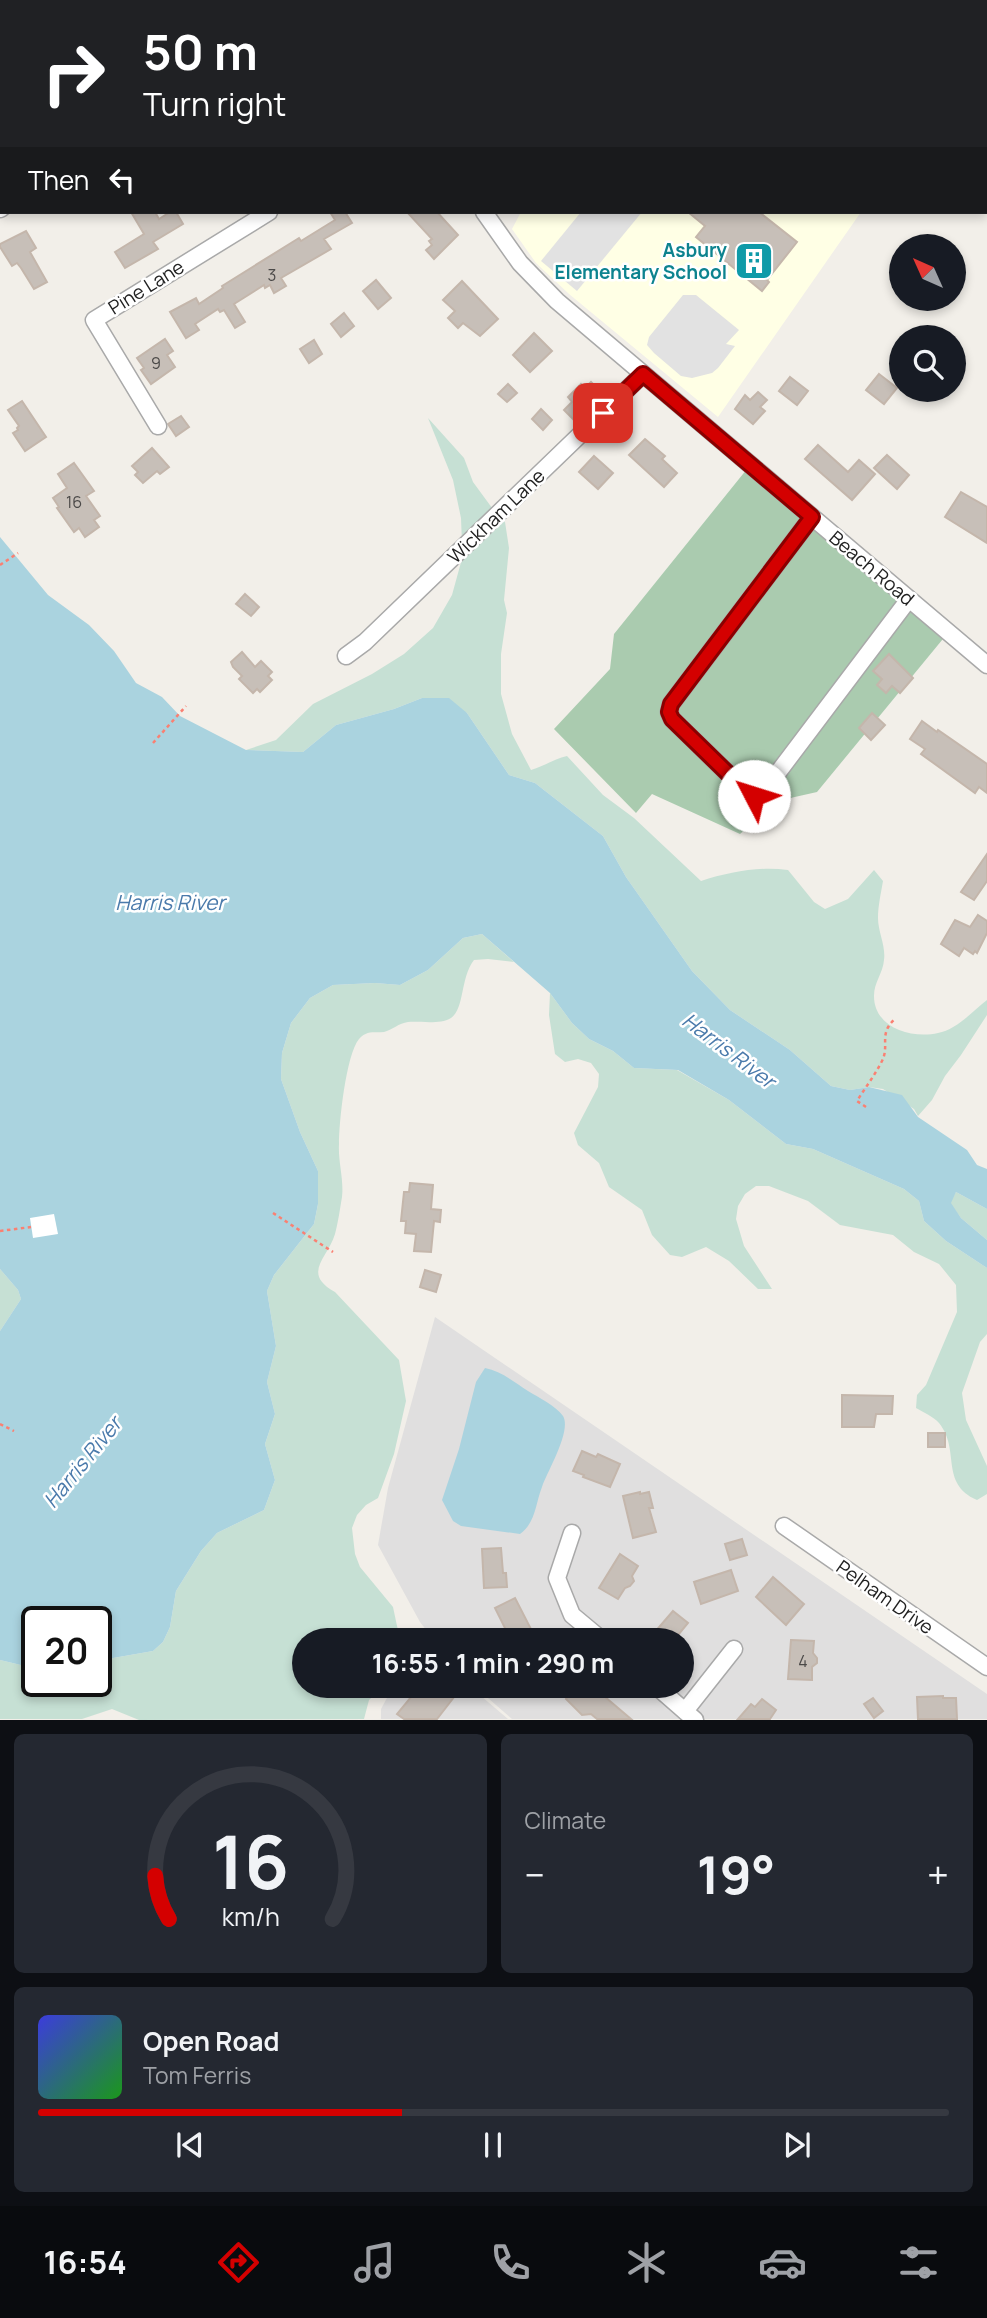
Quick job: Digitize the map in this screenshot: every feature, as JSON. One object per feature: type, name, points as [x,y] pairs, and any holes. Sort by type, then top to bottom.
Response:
[{"type":"street","name":"Pine Lane","points":[[158,426],[94,320],[266,214]]},
{"type":"street","name":"Beach Road","points":[[488,214],[515,257],[535,280],[987,666]]},
{"type":"street","name":"Wickham Lane","points":[[346,656],[365,642],[643,374]]},
{"type":"street","points":[[812,517],[671,704],[669,712],[672,719],[748,793],[761,795],[909,599]]},
{"type":"street","name":"Pelham Drive","points":[[784,1527],[987,1667]]},
{"type":"street","points":[[572,1533],[557,1578],[572,1615],[587,1628]]},
{"type":"street","points":[[670,1698],[690,1715],[734,1649]]},
{"type":"path","points":[[0,565],[18,553]]},
{"type":"path","points":[[153,743],[186,706]]},
{"type":"path","points":[[866,1107],[857,1101],[884,1058],[884,1035],[895,1019]]},
{"type":"path","points":[[273,1213],[333,1252]]},
{"type":"path","points":[[0,1231],[31,1227]]},
{"type":"path","points":[[0,1424],[14,1431]]},
{"type":"shaded area","points":[[520,214],[860,214],[718,417],[569,294],[536,263],[512,229]]},
{"type":"shaded area","points":[[579,214],[640,214],[577,291],[541,261]]},
{"type":"shaded area","points":[[683,295],[696,295],[739,330],[726,344],[735,346],[718,368],[712,373],[692,378],[681,376],[647,345],[649,337]]},
{"type":"shaded area","points":[[428,418],[464,458],[473,482],[495,512],[462,544],[461,518],[453,480]]},
{"type":"shaded area","points":[[747,469],[947,634],[817,792],[777,801],[740,834],[652,794],[636,813],[554,729],[610,669],[614,634]]},
{"type":"shaded area","points":[[500,517],[505,522],[509,548],[504,600],[507,613],[501,654],[501,694],[512,734],[531,770],[567,756],[603,795],[634,818],[701,881],[744,871],[788,870],[814,902],[825,909],[848,899],[874,870],[883,881],[878,918],[884,955],[874,996],[880,1016],[896,1029],[917,1034],[945,1031],[987,1000],[987,1015],[945,1076],[932,1100],[918,1116],[914,1109],[883,1089],[869,1087],[850,1090],[831,1086],[790,1050],[730,1010],[692,971],[626,877],[603,836],[535,783],[509,775],[467,713],[422,698],[394,709],[336,725],[303,752],[246,750],[276,740],[313,704],[372,674],[404,654],[433,628],[452,595],[463,555]]},
{"type":"shaded area","points":[[482,934],[514,962],[474,960],[466,975],[459,1007],[451,1018],[436,1022],[408,1022],[384,1032],[368,1033],[359,1039],[354,1047],[340,1121],[342,1197],[335,1234],[318,1272],[325,1285],[335,1292],[399,1360],[406,1401],[394,1454],[378,1498],[366,1505],[357,1515],[352,1528],[355,1554],[360,1567],[393,1607],[397,1628],[292,1628],[292,1698],[371,1698],[364,1719],[139,1720],[112,1709],[82,1719],[0,1719],[0,1660],[21,1665],[21,1697],[112,1697],[112,1658],[153,1651],[163,1642],[170,1627],[176,1591],[201,1551],[217,1533],[264,1510],[275,1480],[265,1444],[275,1414],[267,1382],[276,1346],[267,1291],[274,1275],[314,1224],[318,1204],[318,1171],[300,1132],[281,1079],[282,1053],[291,1023],[310,998],[333,985],[400,985],[428,970],[463,938]]},
{"type":"shaded area","points":[[550,993],[572,1023],[589,1039],[613,1051],[634,1068],[677,1070],[729,1100],[786,1144],[813,1149],[904,1189],[919,1201],[924,1221],[946,1241],[987,1268],[987,1334],[980,1342],[962,1393],[966,1420],[987,1466],[987,1494],[977,1500],[958,1485],[945,1433],[937,1421],[916,1408],[917,1395],[926,1385],[957,1312],[956,1285],[939,1264],[914,1252],[893,1235],[840,1225],[808,1201],[769,1186],[756,1186],[745,1194],[738,1206],[736,1219],[744,1246],[772,1289],[758,1289],[729,1261],[706,1247],[682,1257],[670,1255],[652,1235],[642,1210],[609,1187],[599,1163],[578,1145],[574,1133],[598,1087],[599,1074],[591,1063],[578,1059],[565,1062],[555,1054],[549,1015]]},
{"type":"shaded area","points":[[956,1192],[987,1209],[987,1240],[961,1218],[950,1203]]},
{"type":"shaded area","points":[[0,1269],[18,1290],[21,1299],[0,1331]]},
{"type":"shaded area","points":[[435,1317],[987,1694],[987,1719],[512,1719],[488,1698],[694,1698],[694,1628],[425,1628],[378,1545],[388,1488]]},
{"type":"shaded area","points":[[387,1698],[483,1698],[508,1719],[381,1719],[381,1709]]},
{"type":"water","name":"Harris River","points":[[0,537],[48,595],[89,625],[114,651],[136,683],[162,697],[180,716],[246,750],[303,752],[336,725],[394,709],[422,698],[449,698],[467,713],[509,775],[535,783],[603,836],[626,877],[692,971],[730,1010],[790,1050],[831,1086],[850,1090],[869,1087],[902,1095],[918,1117],[967,1150],[977,1165],[987,1169],[987,1209],[956,1192],[951,1203],[961,1218],[987,1240],[987,1268],[946,1241],[924,1221],[919,1201],[904,1189],[813,1149],[786,1144],[729,1100],[678,1070],[634,1068],[613,1051],[589,1039],[572,1023],[550,993],[482,934],[463,938],[428,970],[400,985],[333,985],[310,998],[291,1023],[282,1053],[281,1079],[300,1132],[318,1171],[318,1204],[314,1224],[274,1275],[267,1291],[276,1346],[267,1382],[275,1414],[265,1444],[275,1480],[264,1510],[217,1533],[201,1551],[176,1591],[170,1627],[163,1642],[153,1651],[112,1658],[112,1606],[21,1606],[21,1665],[0,1660],[0,1331],[21,1299],[18,1290],[0,1269]]},
{"type":"water","points":[[485,1368],[502,1374],[551,1405],[560,1412],[565,1423],[562,1441],[542,1487],[532,1519],[520,1534],[461,1526],[453,1521],[442,1500],[459,1449],[476,1382]]},
{"type":"pier","points":[[54,1214],[58,1234],[33,1238],[30,1218]]},
{"type":"building","points":[[132,214],[156,214],[159,219],[167,214],[177,214],[183,224],[153,242],[158,249],[125,268],[115,252],[144,234]]},
{"type":"building","points":[[331,214],[346,214],[352,223],[324,239],[331,249],[281,278],[286,286],[274,293],[270,285],[265,288],[264,285],[234,304],[245,322],[235,328],[224,310],[220,312],[218,309],[195,324],[199,330],[186,338],[170,312],[196,298],[199,304],[223,288],[222,286],[299,238],[301,241],[335,220]]},
{"type":"building","points":[[409,214],[439,214],[458,235],[434,259],[426,250],[432,245],[429,241],[432,239]]},
{"type":"building","name":"Asbury Elementary School","points":[[690,214],[762,214],[797,242],[767,280],[769,282],[762,291],[696,237],[705,226]]},
{"type":"building","points":[[26,231],[36,248],[30,252],[47,282],[34,289],[17,263],[12,266],[0,247],[0,244]]},
{"type":"building","points":[[376,280],[391,298],[378,309],[363,291]]},
{"type":"building","points":[[462,281],[498,319],[480,336],[463,323],[458,328],[448,318],[455,311],[443,300]]},
{"type":"building","points":[[344,313],[354,326],[341,337],[331,324]]},
{"type":"building","points":[[534,333],[552,351],[530,372],[513,355]]},
{"type":"building","points":[[165,339],[173,351],[167,355],[175,367],[151,384],[141,370],[144,368],[137,358]]},
{"type":"building","points":[[314,340],[322,354],[309,363],[300,349]]},
{"type":"building","points":[[879,374],[889,382],[889,398],[884,404],[866,390]]},
{"type":"building","points":[[790,377],[808,391],[797,405],[779,391]]},
{"type":"building","points":[[591,382],[605,396],[577,423],[564,410],[572,402],[568,397],[581,384],[585,388]]},
{"type":"building","points":[[508,384],[517,393],[507,402],[498,394]]},
{"type":"building","points":[[758,392],[767,400],[760,407],[765,411],[753,424],[735,409],[745,395],[750,400]]},
{"type":"building","points":[[22,401],[46,437],[25,451],[13,433],[19,426],[8,410]]},
{"type":"building","points":[[541,409],[552,420],[543,430],[532,419]]},
{"type":"building","points":[[181,416],[189,427],[176,436],[168,424]]},
{"type":"building","points":[[645,439],[665,456],[662,459],[677,473],[664,487],[629,455]]},
{"type":"building","points":[[818,445],[848,472],[859,460],[875,474],[852,500],[805,459]]},
{"type":"building","points":[[152,448],[169,467],[160,474],[157,471],[143,483],[135,475],[138,472],[132,466]]},
{"type":"building","points":[[887,455],[909,475],[897,489],[874,468]]},
{"type":"building","points":[[594,456],[613,473],[598,489],[579,472]]},
{"type":"building","points":[[74,463],[94,491],[86,496],[100,516],[94,520],[99,527],[85,537],[79,528],[74,532],[53,498],[67,488],[58,474]]},
{"type":"building","points":[[961,492],[987,507],[987,543],[945,517]]},
{"type":"building","points":[[245,594],[259,607],[251,616],[236,604]]},
{"type":"building","points":[[242,652],[255,667],[261,661],[272,672],[268,676],[272,680],[260,692],[257,689],[253,693],[239,679],[242,676],[233,667],[231,662]]},
{"type":"building","points":[[889,654],[913,678],[900,693],[892,686],[886,693],[877,685],[882,679],[873,671]]},
{"type":"building","points":[[872,713],[885,725],[871,740],[859,728]]},
{"type":"building","points":[[922,721],[987,764],[987,793],[979,787],[975,793],[921,754],[925,749],[910,739]]},
{"type":"building","points":[[987,854],[987,881],[974,900],[961,892]]},
{"type":"building","points":[[978,915],[987,921],[987,933],[977,953],[975,951],[973,954],[964,948],[959,956],[941,944],[955,920],[970,927]]},
{"type":"building","points":[[410,1183],[433,1185],[431,1209],[441,1210],[440,1222],[434,1221],[431,1252],[414,1251],[416,1234],[405,1233],[406,1221],[401,1221],[404,1192],[409,1192]]},
{"type":"building","points":[[425,1270],[441,1275],[436,1292],[420,1287]]},
{"type":"building","points":[[842,1395],[893,1396],[892,1414],[876,1414],[874,1427],[842,1427]]},
{"type":"building","points":[[928,1433],[945,1433],[945,1447],[928,1447]]},
{"type":"building","points":[[582,1451],[596,1457],[598,1454],[620,1464],[610,1487],[573,1471]]},
{"type":"building","points":[[649,1492],[653,1508],[649,1508],[656,1532],[633,1538],[623,1496]]},
{"type":"building","points":[[742,1539],[747,1555],[730,1560],[725,1544]]},
{"type":"building","points":[[501,1548],[507,1587],[484,1588],[482,1549]]},
{"type":"building","points":[[620,1554],[638,1566],[632,1576],[634,1581],[618,1599],[599,1588]]},
{"type":"building","points":[[731,1570],[738,1591],[701,1604],[694,1582]]},
{"type":"building","points":[[773,1577],[804,1604],[786,1625],[756,1597]]},
{"type":"building","points":[[515,1598],[530,1628],[505,1628],[495,1608]]},
{"type":"building","points":[[673,1611],[688,1623],[684,1628],[658,1628]]},
{"type":"building","points":[[791,1640],[814,1641],[813,1653],[817,1663],[812,1667],[812,1680],[788,1679]]},
{"type":"building","points":[[917,1697],[956,1698],[957,1719],[918,1719]]},
{"type":"building","points":[[410,1698],[453,1698],[437,1719],[404,1719],[397,1714]]},
{"type":"building","points":[[606,1698],[631,1719],[597,1719],[591,1714],[582,1715],[566,1699]]},
{"type":"building","points":[[873,1698],[883,1711],[874,1718],[864,1704]]},
{"type":"building","points":[[762,1699],[776,1710],[770,1719],[738,1719],[751,1704],[755,1707]]},
{"type":"place","name":"Asbury Elementary School","points":[[754,261]]},
{"type":"route","points":[[603,413],[643,374],[812,517],[671,704],[669,712],[672,719],[754,796]]}]
